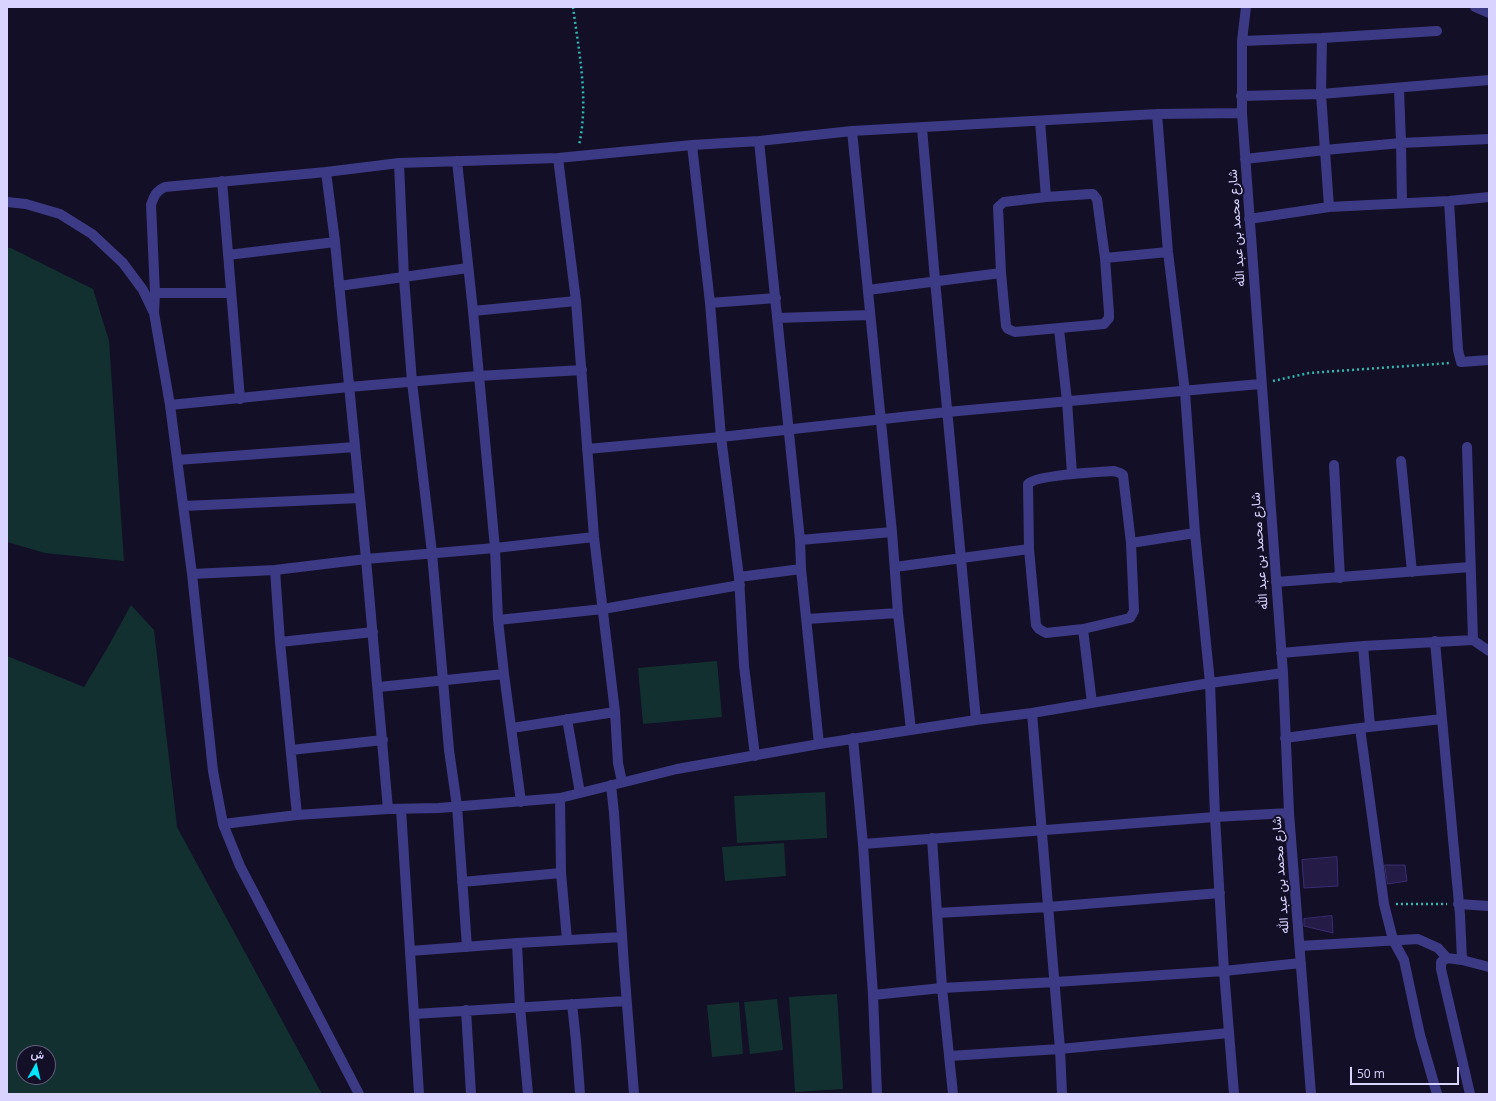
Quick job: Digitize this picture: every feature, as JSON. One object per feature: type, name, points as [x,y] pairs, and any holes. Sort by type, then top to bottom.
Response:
[{"type":"street","name":"شارع محمد بن عبد الله","points":[[1246,7],[1242,41],[1242,113],[1260,384],[1283,673],[1289,813],[1311,1094]]},
{"type":"street","points":[[1475,7],[1489,13]]},
{"type":"street","points":[[1242,41],[1437,31]]},
{"type":"street","points":[[1322,38],[1321,94],[1329,207]]},
{"type":"street","points":[[1242,96],[1321,94],[1489,80]]},
{"type":"street","points":[[1399,88],[1402,203]]},
{"type":"street","points":[[359,1094],[240,866],[224,824],[213,771],[178,460],[154,313],[155,293],[152,205],[154,196],[159,190],[165,187],[326,172],[399,163],[558,158],[852,132],[1157,114],[1242,113]]},
{"type":"street","points":[[1157,114],[1168,252],[1185,392],[1195,533],[1210,683],[1215,817],[1224,971],[1234,1094]]},
{"type":"street","points":[[1040,122],[1046,196]]},
{"type":"street","points":[[922,128],[976,720]]},
{"type":"street","points":[[852,132],[892,532],[898,613],[911,730]]},
{"type":"street","points":[[1246,159],[1401,143],[1489,139]]},
{"type":"street","points":[[759,141],[776,298],[819,744]]},
{"type":"street","points":[[692,145],[710,304],[721,437],[739,581],[744,666],[755,756]]},
{"type":"street","points":[[558,158],[576,301],[594,537],[604,609],[615,712],[618,763],[622,782]]},
{"type":"street","points":[[457,161],[473,311],[495,548],[498,620],[521,802]]},
{"type":"street","points":[[399,163],[404,278],[412,382],[432,553],[449,750],[457,806],[467,947]]},
{"type":"street","points":[[326,172],[335,242],[379,686],[388,809]]},
{"type":"street","points":[[222,181],[240,399]]},
{"type":"street","points":[[1090,194],[1096,197],[1109,313],[1107,321],[1104,324],[1014,332],[1006,326],[1001,273],[998,207],[1004,202],[1046,196],[1090,194]]},
{"type":"street","points":[[1249,219],[1329,207],[1448,201],[1489,197]]},
{"type":"street","points":[[1448,201],[1458,350],[1461,362],[1489,360]]},
{"type":"street","points":[[7,202],[26,204],[60,214],[92,234],[123,263],[143,290],[154,313]]},
{"type":"street","points":[[228,255],[335,242]]},
{"type":"street","points":[[1104,258],[1168,252]]},
{"type":"street","points":[[339,286],[468,268]]},
{"type":"street","points":[[868,290],[935,280],[1001,273]]},
{"type":"street","points":[[155,293],[231,293]]},
{"type":"street","points":[[710,304],[776,298]]},
{"type":"street","points":[[473,311],[576,301]]},
{"type":"street","points":[[777,318],[870,315]]},
{"type":"street","points":[[1059,329],[1067,401],[1072,474]]},
{"type":"street","points":[[170,405],[478,376],[582,370]]},
{"type":"street","points":[[587,449],[721,437],[947,412],[1185,392],[1260,384]]},
{"type":"street","points":[[1467,447],[1473,640]]},
{"type":"street","points":[[178,460],[355,448]]},
{"type":"street","points":[[1401,461],[1412,572]]},
{"type":"street","points":[[1334,465],[1340,578]]},
{"type":"street","points":[[1114,471],[1120,473],[1123,475],[1131,543],[1135,606],[1130,618],[1083,629],[1046,633],[1039,629],[1036,625],[1029,549],[1028,484],[1035,480],[1072,474],[1114,471]]},
{"type":"street","points":[[184,506],[360,498]]},
{"type":"street","points":[[800,540],[892,532]]},
{"type":"street","points":[[1131,543],[1195,533]]},
{"type":"street","points":[[192,574],[275,570],[366,559],[495,548],[594,537]]},
{"type":"street","points":[[894,567],[1029,549]]},
{"type":"street","points":[[1276,582],[1470,567]]},
{"type":"street","points":[[498,620],[604,609],[801,569]]},
{"type":"street","points":[[275,570],[280,642],[297,815]]},
{"type":"street","points":[[807,618],[898,613]]},
{"type":"street","points":[[1083,629],[1092,703]]},
{"type":"street","points":[[280,642],[373,632]]},
{"type":"street","points":[[1281,653],[1435,641],[1473,640],[1489,651]]},
{"type":"street","points":[[1435,641],[1462,960]]},
{"type":"street","points":[[1363,646],[1365,727],[1384,904],[1394,940],[1404,960],[1420,1035],[1437,1094]]},
{"type":"street","points":[[224,824],[297,815],[388,809],[440,808],[560,798],[677,769],[852,738],[1032,713],[1210,683],[1283,673]]},
{"type":"street","points":[[379,686],[504,674]]},
{"type":"street","points":[[512,728],[615,712]]},
{"type":"street","points":[[1032,713],[1055,982],[1062,1094]]},
{"type":"street","points":[[567,719],[580,792]]},
{"type":"street","points":[[1285,738],[1365,727],[1442,719]]},
{"type":"street","points":[[852,738],[863,844],[873,995],[877,1094]]},
{"type":"street","points":[[291,750],[383,740]]},
{"type":"street","points":[[611,785],[634,1094]]},
{"type":"street","points":[[560,798],[563,908],[567,940]]},
{"type":"street","points":[[401,809],[419,1094]]},
{"type":"street","points":[[863,844],[1215,817],[1289,813]]},
{"type":"street","points":[[932,838],[942,988],[952,1094]]},
{"type":"street","points":[[462,882],[562,873]]},
{"type":"street","points":[[937,913],[1048,907],[1220,893]]},
{"type":"street","points":[[1458,904],[1489,906]]},
{"type":"street","points":[[410,951],[622,937]]},
{"type":"street","points":[[1300,946],[1418,939],[1438,948],[1447,958],[1489,967]]},
{"type":"street","points":[[517,943],[520,1007],[528,1094]]},
{"type":"street","points":[[1447,958],[1441,962],[1440,969],[1470,1094]]},
{"type":"street","points":[[873,995],[942,988],[1224,971],[1301,963]]},
{"type":"street","points":[[414,1014],[626,1000]]},
{"type":"street","points":[[572,1004],[580,1094]]},
{"type":"street","points":[[466,1010],[471,1094]]},
{"type":"street","points":[[949,1056],[1060,1049],[1229,1033]]},
{"type":"path","points":[[573,7],[583,90],[582,122],[576,156]]},
{"type":"path","points":[[1260,384],[1309,373],[1461,362]]},
{"type":"path","points":[[1384,904],[1458,904]]},
{"type":"green space","points":[[7,248],[11,248],[93,289],[109,341],[124,561],[45,553],[7,542]]},
{"type":"green space","points":[[131,605],[154,630],[177,827],[322,1094],[7,1094],[7,656],[84,687]]},
{"type":"green space","points":[[717,661],[722,717],[643,724],[638,668]]},
{"type":"green space","points":[[825,792],[827,838],[737,843],[734,796]]},
{"type":"green space","points":[[784,843],[786,876],[725,881],[722,847]]},
{"type":"green space","points":[[837,994],[843,1089],[795,1092],[789,997]]},
{"type":"green space","points":[[777,999],[783,1050],[750,1054],[744,1002]]},
{"type":"green space","points":[[739,1002],[743,1054],[712,1057],[707,1005]]},
{"type":"building","points":[[1337,857],[1338,886],[1304,888],[1302,860]]},
{"type":"building","points":[[1385,865],[1405,865],[1407,881],[1388,884]]},
{"type":"building","points":[[1332,916],[1333,933],[1304,926],[1304,919]]}]
